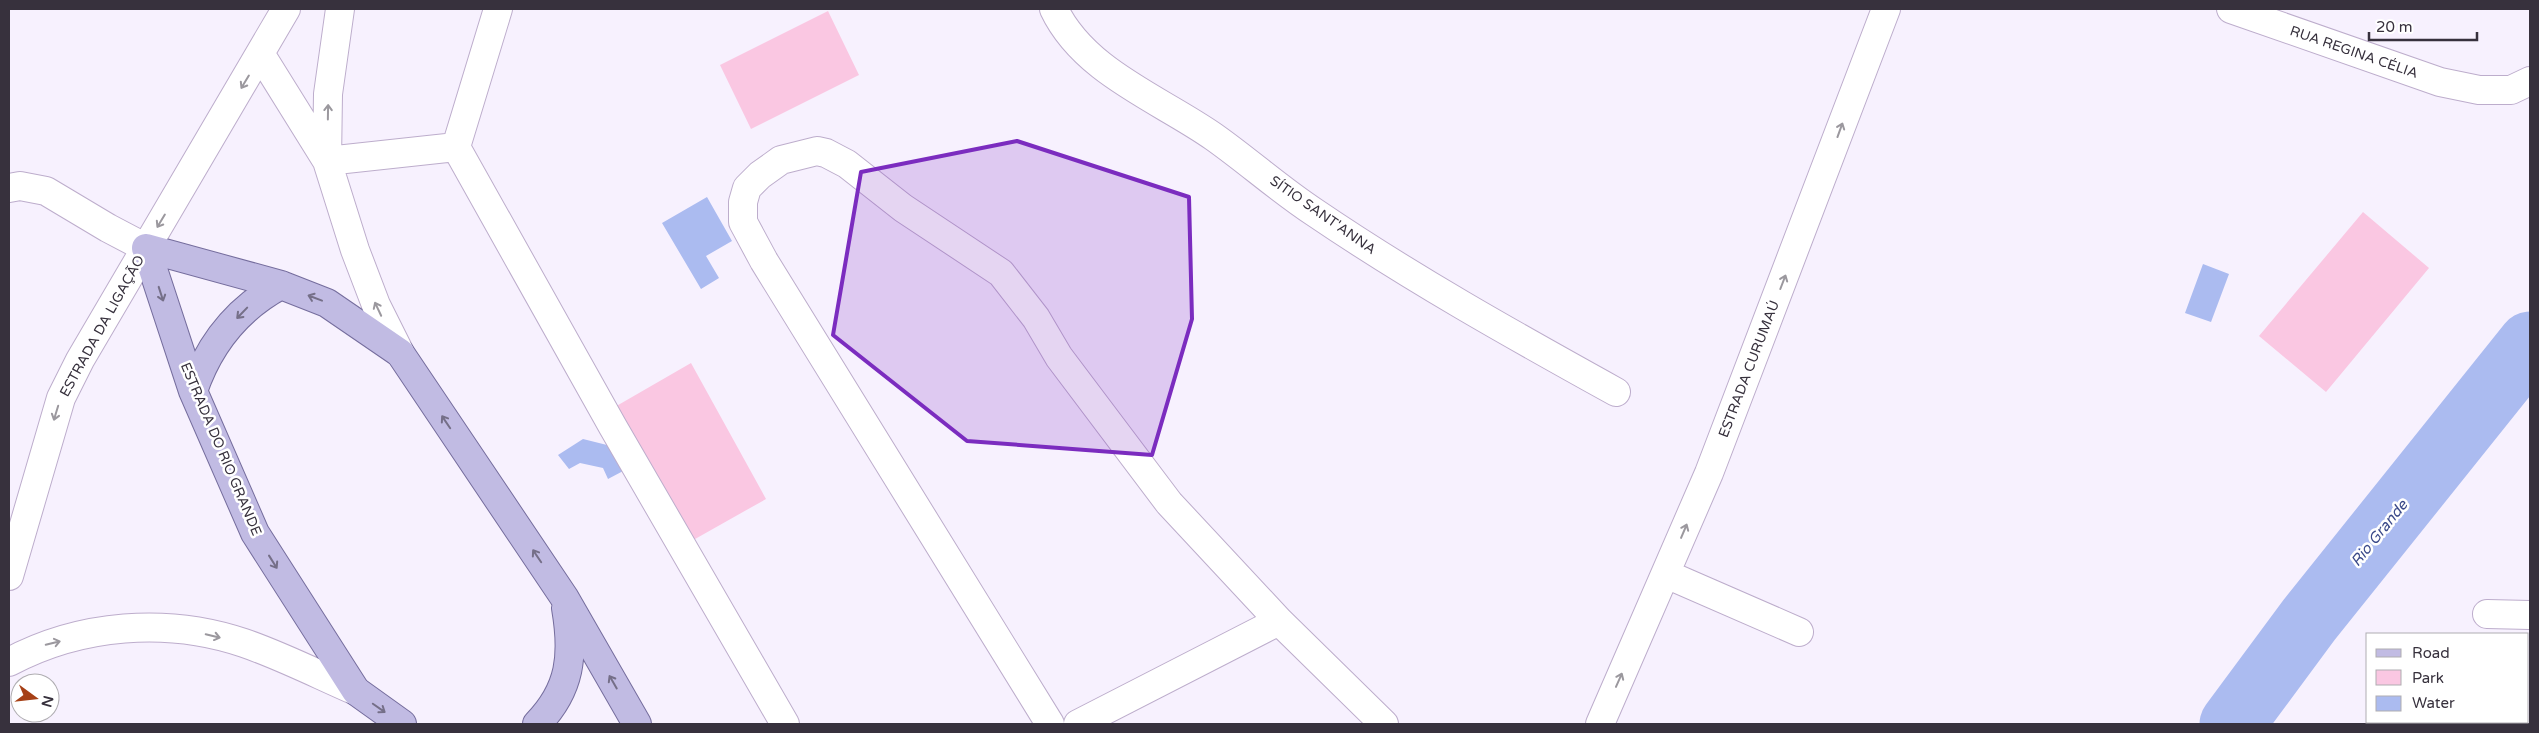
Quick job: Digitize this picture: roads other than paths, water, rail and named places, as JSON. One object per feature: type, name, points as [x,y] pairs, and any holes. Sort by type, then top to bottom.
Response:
[{"type":"main road","points":[[146,248],[282,285],[327,303],[400,353],[564,597],[637,724]]},
{"type":"main road","name":"ESTRADA DO RIO GRANDE","points":[[146,248],[193,391],[255,533],[356,691],[402,724]]},
{"type":"main road","points":[[193,391],[209,352],[225,330],[259,297],[282,285]]},
{"type":"main road","points":[[537,724],[549,712],[562,692],[569,665],[570,633],[564,597]]},
{"type":"street","points":[[9,188],[20,186],[46,190],[108,228],[146,248],[261,55],[286,9]]},
{"type":"street","points":[[327,161],[328,94],[340,9]]},
{"type":"street","points":[[498,9],[456,147],[613,427],[785,724]]},
{"type":"street","name":"SÍTIO SANT'ANNA","points":[[1054,9],[1084,51],[1109,70],[1214,136],[1313,212],[1465,309],[1616,392]]},
{"type":"street","name":"ESTRADA CURUMAÚ","points":[[1600,724],[1709,473],[1886,9]]},
{"type":"street","name":"RUA REGINA CÉLIA","points":[[2231,9],[2440,82],[2479,90],[2511,90],[2530,81]]},
{"type":"street","points":[[261,55],[327,161],[355,250],[376,305],[400,353]]},
{"type":"street","points":[[327,161],[456,147]]},
{"type":"street","points":[[1050,724],[764,262],[743,222],[743,202],[747,188],[760,174],[781,160],[817,151],[826,153],[847,164],[903,208],[1001,273],[1036,318],[1059,357],[1169,503],[1279,621],[1384,724]]},
{"type":"street","name":"ESTRADA DA LIGAÇÃO","points":[[9,576],[61,398],[146,248]]},
{"type":"street","points":[[1666,574],[1799,632]]},
{"type":"street","points":[[2487,614],[2530,615]]},
{"type":"street","points":[[1078,724],[1279,621]]},
{"type":"street","points":[[9,662],[37,647],[104,630],[146,626],[182,628],[244,643],[356,691]]},
{"type":"water","points":[[707,197],[732,241],[706,256],[719,278],[701,289],[662,223]]},
{"type":"water","points":[[2203,264],[2229,274],[2211,322],[2185,313]]},
{"type":"water","points":[[583,439],[611,446],[625,470],[608,479],[603,468],[580,463],[569,469],[558,455]]},
{"type":"waterway","name":"Rio Grande","points":[[2232,724],[2309,620],[2530,344]]}]
